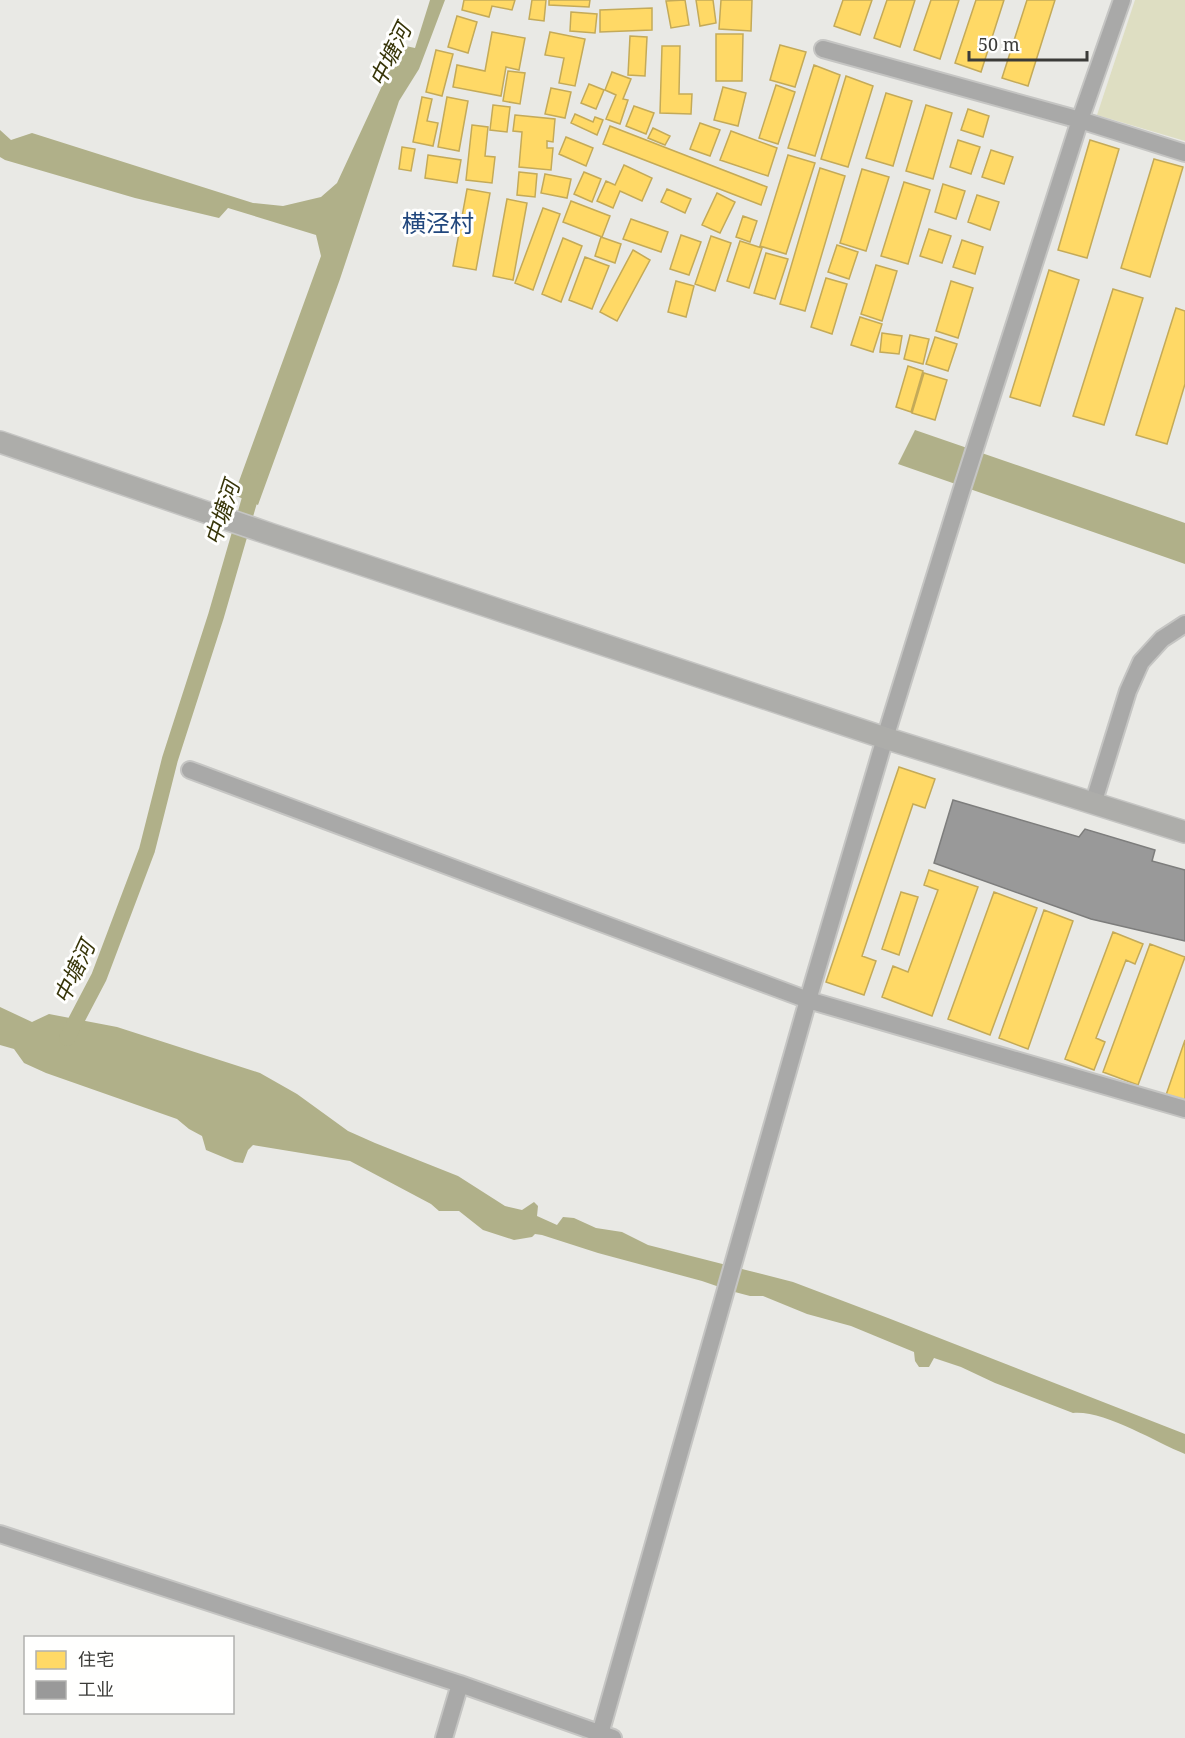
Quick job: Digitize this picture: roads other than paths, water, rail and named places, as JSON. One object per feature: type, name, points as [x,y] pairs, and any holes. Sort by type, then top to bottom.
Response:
[{"type":"main road","points":[[0,442],[885,738],[1185,832]]},
{"type":"street","points":[[0,1534],[460,1684],[607,1736],[808,1000],[885,738],[1080,120],[1122,0]]},
{"type":"street","points":[[823,49],[1080,120],[1185,153]]},
{"type":"street","points":[[1093,804],[1128,691],[1141,662],[1162,639],[1185,624]]},
{"type":"street","points":[[190,770],[808,1000],[1185,1109]]},
{"type":"street","points":[[444,1738],[460,1684]]},
{"type":"waterway","name":"中塘河","points":[[67,1038],[99,977],[147,850],[170,759],[216,616],[255,481]]},
{"type":"district","name":"横泾村","points":[[438,224]]}]
